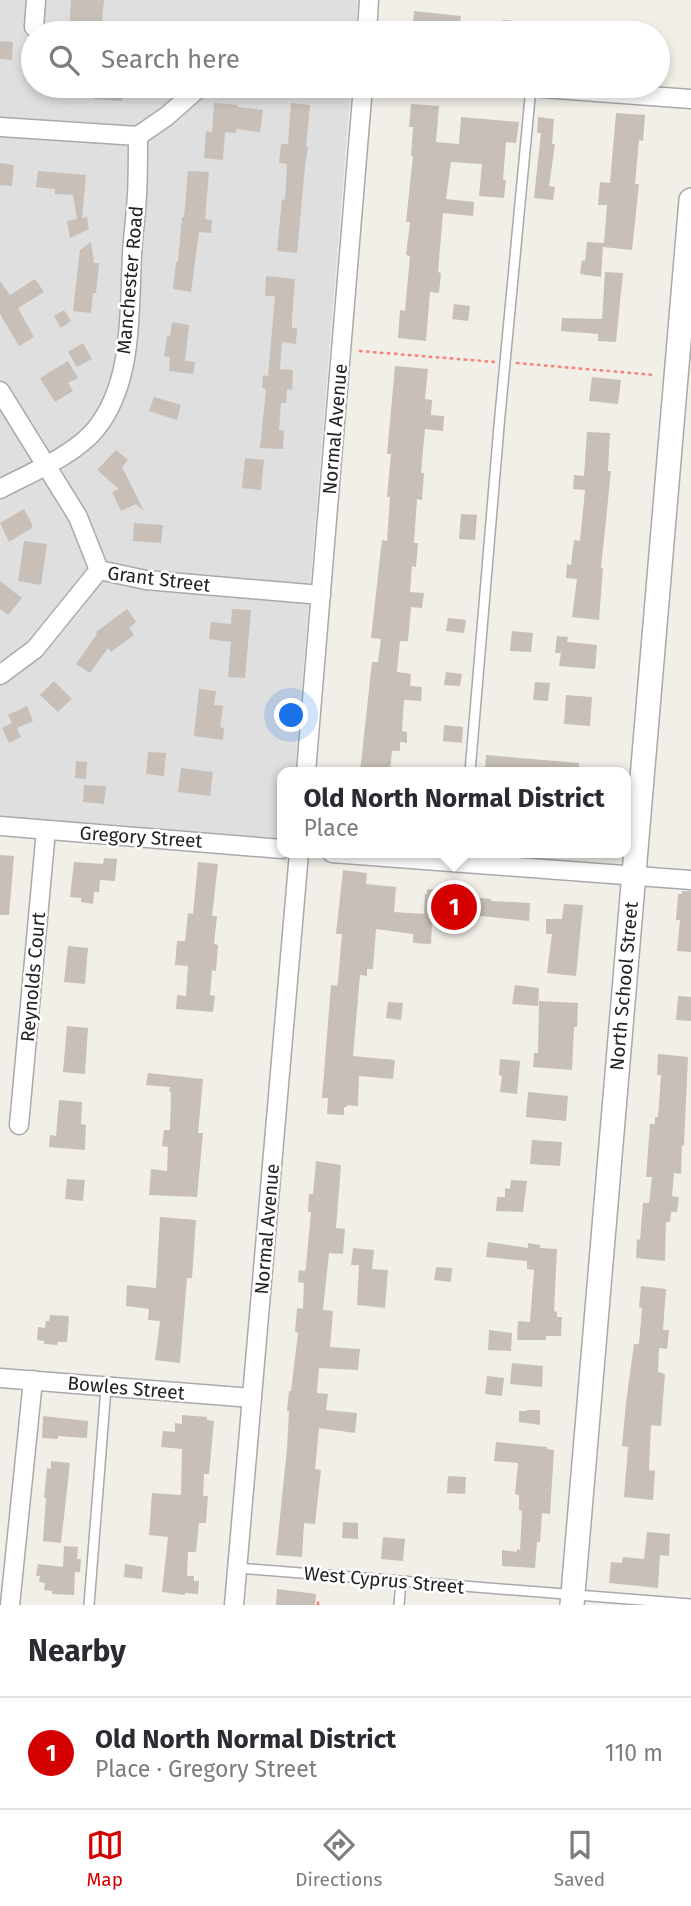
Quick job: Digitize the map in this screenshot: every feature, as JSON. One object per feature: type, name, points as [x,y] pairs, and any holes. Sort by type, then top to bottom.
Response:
[{"type":"street","points":[[34,21],[36,0]]},
{"type":"street","points":[[368,21],[369,0]]},
{"type":"street","points":[[670,97],[691,99]]},
{"type":"street","points":[[0,127],[138,136],[187,98]]},
{"type":"street","name":"Normal Avenue","points":[[306,767],[362,98]]},
{"type":"street","name":"Manchester Road","points":[[0,489],[73,449],[94,430],[108,410],[117,388],[129,330],[138,136]]},
{"type":"street","name":"North School Street","points":[[572,1600],[633,876],[684,358],[691,200]]},
{"type":"street","points":[[0,391],[78,517],[99,570]]},
{"type":"street","name":"Grant Street","points":[[0,675],[35,649],[99,570],[146,580],[321,595]]},
{"type":"street","name":"Gregory Street","points":[[0,826],[277,849]]},
{"type":"street","name":"Reynolds Court","points":[[19,1125],[46,830]]},
{"type":"street","name":"Normal Avenue","points":[[234,1605],[299,858]]},
{"type":"street","points":[[464,858],[691,880]]},
{"type":"street","name":"Bowles Street","points":[[0,1378],[252,1398]]},
{"type":"street","points":[[10,1605],[33,1380]]},
{"type":"lane","points":[[470,767],[499,426],[522,98]]},
{"type":"lane","points":[[89,1605],[106,1388]]},
{"type":"lane","name":"West Cyprus Street","points":[[237,1568],[401,1581],[572,1600],[691,1604]]},
{"type":"lane","points":[[398,1605],[401,1581]]},
{"type":"shaded area","points":[[0,0],[358,0],[357,21],[21,21],[21,98],[350,98],[295,767],[277,767],[277,842],[0,818]]},
{"type":"building","points":[[71,0],[104,0],[102,21],[70,21]]},
{"type":"building","points":[[414,11],[461,16],[460,21],[413,21]]},
{"type":"building","points":[[0,41],[13,42],[12,60],[0,59]]},
{"type":"building","points":[[94,98],[122,98],[122,101]]},
{"type":"building","points":[[214,103],[263,110],[260,132],[236,129],[236,133],[225,132],[223,160],[204,158],[206,131],[212,132]]},
{"type":"building","points":[[291,103],[310,105],[297,253],[277,251],[282,199],[285,200],[287,164],[279,163],[281,144],[288,144]]},
{"type":"building","points":[[411,104],[439,106],[436,142],[459,144],[461,117],[519,122],[516,143],[506,142],[504,198],[479,196],[482,164],[451,162],[446,199],[474,202],[473,216],[443,213],[439,293],[430,292],[426,341],[398,338],[400,310],[405,311],[410,256],[406,255],[410,222],[406,222],[413,156],[413,127],[409,127]]},
{"type":"building","points":[[616,113],[645,115],[643,141],[639,140],[635,184],[639,184],[632,250],[603,247],[601,277],[580,274],[582,260],[585,261],[587,242],[604,243],[607,205],[598,205],[600,182],[610,183]]},
{"type":"building","points":[[538,117],[554,119],[552,144],[555,144],[549,186],[555,187],[553,200],[534,198],[541,133],[537,133]]},
{"type":"building","points":[[0,163],[14,165],[12,186],[0,185]]},
{"type":"building","points":[[38,171],[86,175],[82,218],[87,217],[89,229],[70,238],[67,221],[77,219],[73,195],[55,194],[55,189],[36,187]]},
{"type":"building","points":[[188,171],[209,172],[205,219],[212,220],[211,233],[199,232],[191,292],[173,289]]},
{"type":"building","points":[[91,242],[94,263],[99,263],[91,313],[73,311],[80,250]]},
{"type":"building","points":[[605,272],[623,273],[616,342],[598,341],[598,334],[561,331],[562,318],[602,319]]},
{"type":"building","points":[[266,276],[295,279],[292,328],[297,328],[296,344],[282,342],[280,369],[293,370],[292,390],[287,389],[286,403],[281,403],[279,430],[284,431],[283,449],[260,448],[266,389],[262,388],[263,375],[268,376],[275,296],[265,296]]},
{"type":"building","points":[[35,279],[44,292],[18,308],[34,337],[19,346],[0,314],[0,281],[10,295]]},
{"type":"building","points":[[454,304],[470,306],[468,321],[452,319]]},
{"type":"building","points":[[64,310],[71,321],[61,328],[54,316]]},
{"type":"building","points":[[172,322],[189,325],[185,361],[195,362],[193,374],[169,371],[170,357],[164,356]]},
{"type":"building","points":[[83,343],[92,359],[77,367],[68,352]]},
{"type":"building","points":[[68,361],[78,378],[68,383],[73,391],[55,402],[40,378]]},
{"type":"building","points":[[395,366],[428,369],[425,399],[432,400],[431,415],[444,416],[443,431],[425,429],[421,473],[424,473],[422,500],[417,499],[414,543],[418,543],[416,567],[412,566],[410,592],[424,593],[422,608],[411,607],[408,641],[400,641],[397,672],[411,674],[410,686],[422,687],[421,701],[404,700],[402,731],[407,732],[407,743],[400,742],[400,751],[392,751],[390,767],[361,767],[372,662],[378,662],[381,639],[371,638],[382,540],[387,541],[391,454],[387,454]]},
{"type":"building","points":[[592,377],[621,380],[618,404],[589,401]]},
{"type":"building","points":[[154,397],[181,405],[177,420],[149,411]]},
{"type":"building","points":[[587,432],[610,433],[608,471],[611,471],[601,568],[599,620],[572,617],[577,579],[566,578],[567,564],[571,565],[574,540],[580,541],[585,490],[573,489],[574,475],[584,476]]},
{"type":"building","points":[[116,450],[128,460],[122,467],[144,511],[136,504],[121,511],[112,492],[119,489],[97,470]]},
{"type":"building","points":[[245,458],[264,460],[261,490],[242,488]]},
{"type":"building","points":[[24,509],[32,528],[9,542],[0,523]]},
{"type":"building","points":[[461,514],[477,515],[475,540],[459,539]]},
{"type":"building","points":[[134,523],[163,525],[161,543],[133,541]]},
{"type":"building","points":[[24,541],[47,544],[41,585],[18,581]]},
{"type":"building","points":[[0,581],[22,598],[8,615],[0,609]]},
{"type":"building","points":[[127,609],[136,622],[129,628],[134,635],[111,652],[108,648],[90,673],[76,664],[96,632]]},
{"type":"building","points":[[232,609],[251,610],[245,678],[228,677],[231,642],[209,639],[211,622],[231,624]]},
{"type":"building","points":[[448,618],[466,620],[464,633],[446,631]]},
{"type":"building","points":[[512,631],[533,633],[531,652],[510,651]]},
{"type":"building","points":[[557,636],[568,637],[567,642],[597,645],[595,669],[559,666],[561,653],[555,653]]},
{"type":"building","points":[[446,672],[462,674],[460,686],[444,685]]},
{"type":"building","points":[[54,681],[72,699],[58,712],[40,695]]},
{"type":"building","points":[[535,682],[550,683],[548,701],[533,700]]},
{"type":"building","points":[[199,689],[216,691],[214,705],[223,706],[220,727],[224,728],[223,740],[194,736]]},
{"type":"building","points":[[566,695],[592,697],[590,726],[564,724]]},
{"type":"building","points":[[27,706],[33,721],[17,728],[21,737],[9,743],[2,728],[12,723],[8,715]]},
{"type":"building","points":[[444,725],[463,727],[462,743],[443,741]]},
{"type":"building","points":[[148,752],[166,753],[164,776],[146,774]]},
{"type":"building","points":[[486,755],[579,763],[579,767],[485,767]]},
{"type":"building","points":[[76,761],[87,762],[86,779],[75,778]]},
{"type":"building","points":[[181,768],[213,772],[210,796],[178,792]]},
{"type":"building","points":[[84,785],[106,786],[104,804],[83,802]]},
{"type":"building","points":[[0,855],[14,856],[9,915],[0,915]]},
{"type":"building","points":[[104,858],[117,859],[115,881],[100,880],[99,892],[94,892],[93,904],[81,902],[81,898],[70,897],[74,862],[103,864]]},
{"type":"building","points":[[198,862],[218,864],[212,916],[217,916],[214,944],[218,945],[216,971],[212,970],[210,995],[215,996],[213,1012],[176,1009],[177,995],[186,996],[188,966],[175,965],[177,941],[185,941],[188,913],[193,914]]},
{"type":"building","points":[[343,870],[367,873],[366,884],[396,887],[394,912],[424,914],[427,889],[445,890],[444,904],[451,905],[449,921],[432,921],[431,944],[413,943],[413,934],[376,929],[373,969],[367,969],[367,976],[360,975],[353,1056],[395,1060],[393,1079],[359,1076],[358,1106],[347,1105],[344,1107],[344,1115],[327,1114],[328,1098],[322,1098],[331,985],[337,986],[338,981],[342,934],[336,934]]},
{"type":"building","points":[[682,891],[691,891],[691,952],[677,951],[680,920],[676,920],[678,894],[682,894]]},
{"type":"building","points":[[473,897],[530,903],[529,921],[471,915]]},
{"type":"building","points":[[564,904],[583,905],[576,976],[547,973],[552,934],[546,934],[546,919],[562,919]]},
{"type":"building","points":[[68,946],[88,948],[85,984],[64,982]]},
{"type":"building","points":[[515,985],[539,988],[538,1006],[512,1004]]},
{"type":"building","points":[[678,996],[691,997],[691,1021],[676,1020]]},
{"type":"building","points":[[539,1001],[578,1003],[572,1070],[533,1067],[534,1053],[538,1053]]},
{"type":"building","points":[[388,1002],[403,1003],[401,1020],[386,1018]]},
{"type":"building","points":[[67,1026],[88,1028],[85,1074],[63,1072]]},
{"type":"building","points":[[658,1054],[688,1057],[681,1174],[674,1173],[672,1196],[679,1197],[677,1212],[671,1212],[670,1222],[666,1222],[665,1261],[636,1258],[643,1203],[649,1203],[652,1177],[646,1177],[650,1124],[655,1124],[655,1117],[658,1117],[661,1075],[657,1075]]},
{"type":"building","points":[[500,1059],[520,1061],[517,1094],[500,1092]]},
{"type":"building","points":[[148,1073],[203,1079],[198,1133],[203,1133],[197,1197],[149,1195],[151,1169],[167,1171],[168,1147],[162,1146],[164,1130],[170,1130],[171,1092],[170,1087],[146,1085]]},
{"type":"building","points":[[528,1092],[568,1096],[566,1121],[526,1117]]},
{"type":"building","points":[[59,1100],[82,1102],[81,1124],[86,1125],[85,1150],[49,1147],[50,1135],[56,1136]]},
{"type":"building","points":[[532,1140],[562,1142],[560,1166],[530,1164]]},
{"type":"building","points":[[316,1161],[341,1165],[336,1228],[345,1229],[343,1254],[329,1253],[323,1310],[333,1311],[330,1347],[360,1349],[358,1370],[319,1368],[317,1393],[328,1394],[326,1410],[357,1413],[355,1433],[319,1428],[315,1469],[321,1470],[315,1524],[304,1523],[302,1557],[276,1555],[287,1449],[287,1411],[298,1333],[295,1332],[297,1308],[303,1309],[304,1283],[298,1282],[299,1270],[305,1271],[306,1266],[311,1212],[308,1212],[309,1194],[313,1194]]},
{"type":"building","points":[[67,1179],[85,1180],[83,1201],[65,1199]]},
{"type":"building","points":[[511,1180],[527,1181],[523,1212],[496,1211],[497,1197],[505,1197],[505,1188],[510,1189]]},
{"type":"building","points":[[160,1217],[196,1220],[192,1278],[187,1278],[180,1363],[155,1360],[160,1321],[148,1320],[149,1309],[126,1306],[127,1285],[156,1288]]},
{"type":"building","points":[[488,1242],[528,1248],[528,1243],[540,1245],[540,1248],[557,1249],[554,1311],[557,1312],[557,1317],[562,1317],[561,1336],[546,1336],[546,1340],[517,1340],[518,1321],[530,1322],[534,1270],[527,1269],[527,1261],[486,1257]]},
{"type":"building","points":[[353,1248],[374,1250],[372,1269],[388,1270],[385,1308],[357,1305],[359,1265],[351,1265]]},
{"type":"building","points":[[436,1267],[452,1268],[451,1282],[434,1280]]},
{"type":"building","points":[[641,1286],[666,1289],[663,1330],[669,1330],[667,1349],[659,1348],[658,1372],[665,1374],[661,1426],[651,1425],[649,1470],[655,1471],[653,1500],[624,1497],[628,1447],[622,1446],[634,1344],[639,1344]]},
{"type":"building","points":[[50,1315],[69,1316],[67,1342],[58,1342],[57,1345],[44,1344],[44,1341],[37,1340],[38,1327],[45,1328]]},
{"type":"building","points":[[489,1330],[512,1333],[511,1351],[488,1350]]},
{"type":"building","points":[[512,1363],[543,1366],[542,1387],[510,1384]]},
{"type":"building","points":[[487,1376],[504,1378],[502,1396],[485,1394]]},
{"type":"building","points":[[540,1410],[540,1425],[519,1422],[519,1411]]},
{"type":"building","points":[[182,1415],[207,1417],[207,1420],[214,1421],[209,1474],[204,1474],[203,1496],[208,1496],[206,1523],[199,1523],[196,1552],[188,1552],[187,1576],[194,1576],[194,1581],[199,1581],[198,1594],[185,1595],[162,1592],[168,1537],[149,1535],[152,1493],[181,1495],[182,1449],[161,1447],[163,1431],[175,1432],[175,1423],[182,1424]]},
{"type":"building","points":[[43,1416],[88,1421],[87,1438],[42,1438]]},
{"type":"building","points":[[496,1442],[554,1450],[550,1514],[542,1513],[535,1568],[502,1566],[502,1550],[520,1550],[522,1511],[519,1510],[519,1495],[515,1494],[518,1463],[494,1461]]},
{"type":"building","points":[[51,1461],[70,1463],[61,1543],[43,1541],[47,1468],[51,1469]]},
{"type":"building","points":[[448,1476],[466,1477],[465,1494],[447,1493]]},
{"type":"building","points":[[343,1522],[358,1523],[358,1539],[342,1538]]},
{"type":"building","points":[[647,1532],[670,1534],[669,1556],[660,1555],[658,1588],[609,1583],[611,1562],[622,1563],[623,1557],[644,1559]]},
{"type":"building","points":[[383,1537],[405,1539],[403,1561],[381,1559]]},
{"type":"building","points":[[64,1546],[78,1547],[77,1559],[81,1559],[80,1572],[75,1572],[74,1595],[52,1594],[52,1591],[44,1590],[45,1583],[39,1582],[40,1576],[36,1576],[38,1564],[63,1567]]},
{"type":"building","points":[[125,1564],[143,1567],[142,1579],[124,1577]]},
{"type":"building","points":[[277,1589],[316,1594],[315,1605],[276,1605]]},
{"type":"place","name":"Old North Normal District","points":[[454,907]]}]
